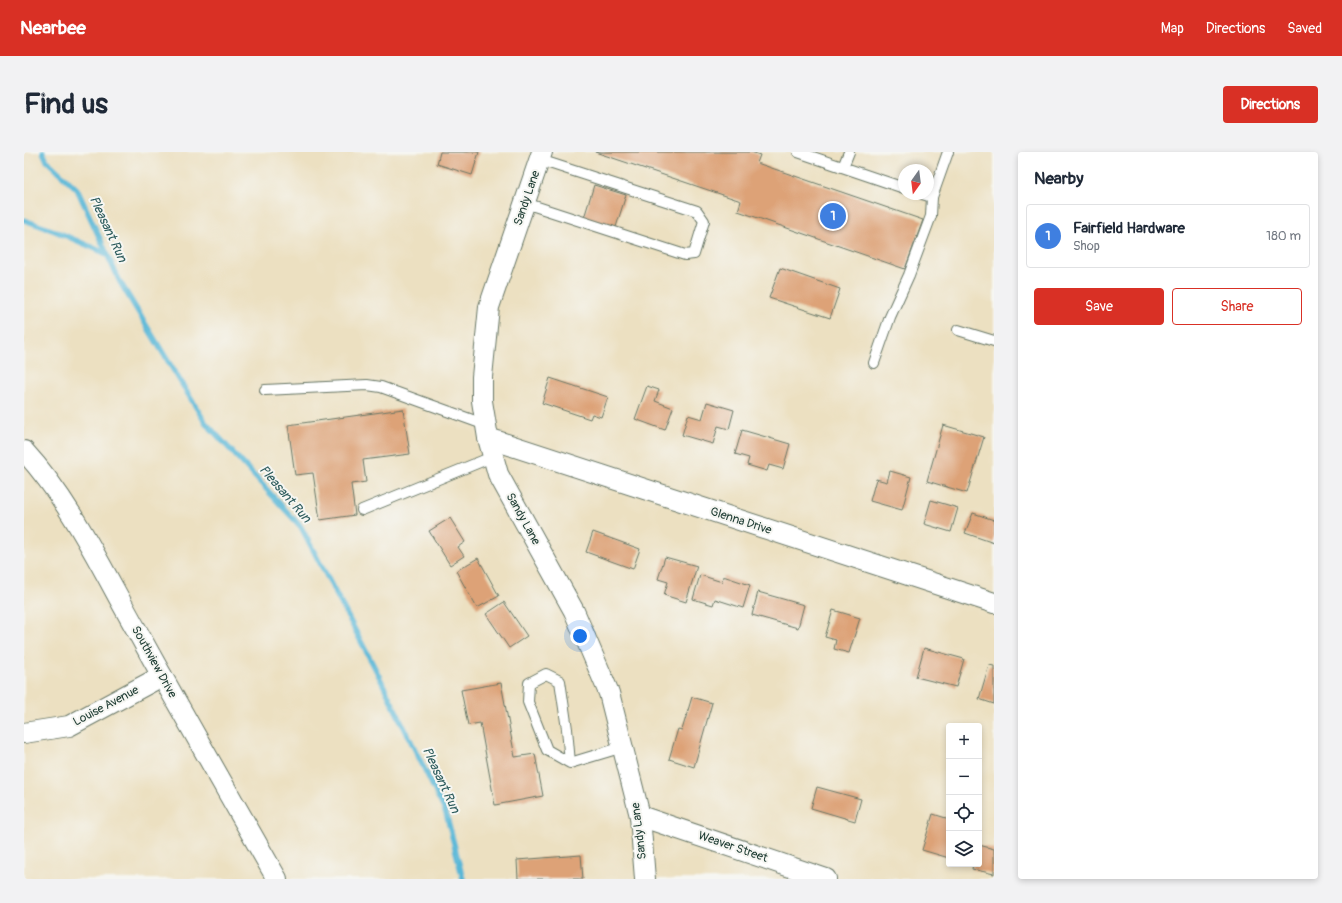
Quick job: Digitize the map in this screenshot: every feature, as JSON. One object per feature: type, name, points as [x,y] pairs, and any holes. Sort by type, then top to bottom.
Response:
[{"type":"street","name":"Sandy Lane","points":[[541,156],[489,307],[482,377],[482,401],[492,457],[498,474],[574,611],[609,693],[640,816],[644,879]]},
{"type":"street","name":"Glenna Drive","points":[[487,432],[994,603]]},
{"type":"street","name":"Southview Drive","points":[[24,451],[40,468],[68,506],[277,879]]},
{"type":"street","name":"Louise Avenue","points":[[24,732],[69,726],[162,676]]},
{"type":"street","name":"Weaver Street","points":[[640,816],[826,879]]},
{"type":"lane","points":[[798,152],[898,186]]},
{"type":"lane","points":[[843,167],[849,152]]},
{"type":"lane","points":[[934,179],[945,153]]},
{"type":"lane","points":[[525,203],[685,255],[694,254],[704,221],[698,211],[541,156]]},
{"type":"lane","points":[[874,363],[890,317],[909,275],[931,216],[928,200]]},
{"type":"lane","points":[[958,330],[994,341]]},
{"type":"lane","points":[[265,390],[367,385],[381,387],[487,432]]},
{"type":"lane","points":[[362,510],[492,457]]},
{"type":"lane","points":[[570,763],[568,729],[560,681],[546,674],[529,683],[528,702],[547,750],[570,763],[623,747]]},
{"type":"building","points":[[440,152],[479,152],[472,175],[437,164]]},
{"type":"building","points":[[595,152],[751,152],[760,155],[757,163],[923,220],[905,269],[738,211],[741,201]]},
{"type":"building","points":[[594,185],[626,195],[616,227],[584,218]]},
{"type":"building","points":[[780,268],[840,289],[830,318],[769,298]]},
{"type":"building","points":[[550,378],[608,397],[601,417],[592,414],[590,419],[542,403]]},
{"type":"building","points":[[647,386],[659,390],[655,401],[673,408],[665,430],[635,419]]},
{"type":"building","points":[[707,402],[734,410],[729,429],[718,426],[713,444],[682,435],[688,415],[702,419]]},
{"type":"building","points":[[403,409],[410,454],[363,460],[366,482],[351,484],[355,515],[320,520],[313,473],[295,475],[288,425]]},
{"type":"building","points":[[943,425],[984,437],[967,493],[927,481]]},
{"type":"building","points":[[742,430],[790,444],[783,469],[769,465],[767,471],[747,465],[749,458],[735,454]]},
{"type":"building","points":[[890,471],[911,477],[902,510],[870,501],[876,479],[887,482]]},
{"type":"building","points":[[931,500],[958,508],[951,532],[924,524]]},
{"type":"building","points":[[973,513],[994,520],[994,543],[965,533]]},
{"type":"building","points":[[450,518],[465,542],[458,547],[464,556],[450,565],[429,531]]},
{"type":"building","points":[[593,532],[640,549],[633,569],[586,552]]},
{"type":"building","points":[[665,557],[697,566],[686,602],[664,595],[668,582],[658,579]]},
{"type":"building","points":[[478,558],[499,596],[477,608],[456,571]]},
{"type":"building","points":[[700,575],[722,582],[723,576],[750,585],[743,608],[715,599],[713,605],[693,599]]},
{"type":"building","points":[[758,592],[804,605],[798,628],[752,615]]},
{"type":"building","points":[[504,602],[527,636],[509,648],[486,614]]},
{"type":"building","points":[[833,610],[860,618],[849,653],[834,649],[836,640],[825,637]]},
{"type":"building","points":[[924,648],[964,659],[956,687],[916,677]]},
{"type":"building","points":[[989,665],[994,666],[994,704],[979,699]]},
{"type":"building","points":[[501,683],[515,757],[535,754],[543,796],[495,805],[480,723],[468,725],[461,690]]},
{"type":"building","points":[[692,697],[712,703],[694,767],[669,759],[678,729],[682,730]]},
{"type":"building","points":[[817,787],[861,799],[855,821],[811,808]]},
{"type":"building","points":[[933,814],[946,818],[946,857],[922,850]]},
{"type":"building","points":[[982,846],[994,849],[994,874],[972,869],[972,867],[982,867]]},
{"type":"building","points":[[581,855],[583,879],[518,879],[517,860]]},
{"type":"waterway","name":"Pleasant Run","points":[[43,152],[47,161],[77,189],[120,282],[205,422],[301,527],[378,674],[446,813],[463,879]]},
{"type":"waterway","points":[[24,220],[55,231],[107,254]]},
{"type":"place","name":"Fairfield Hardware","points":[[833,216]]}]
